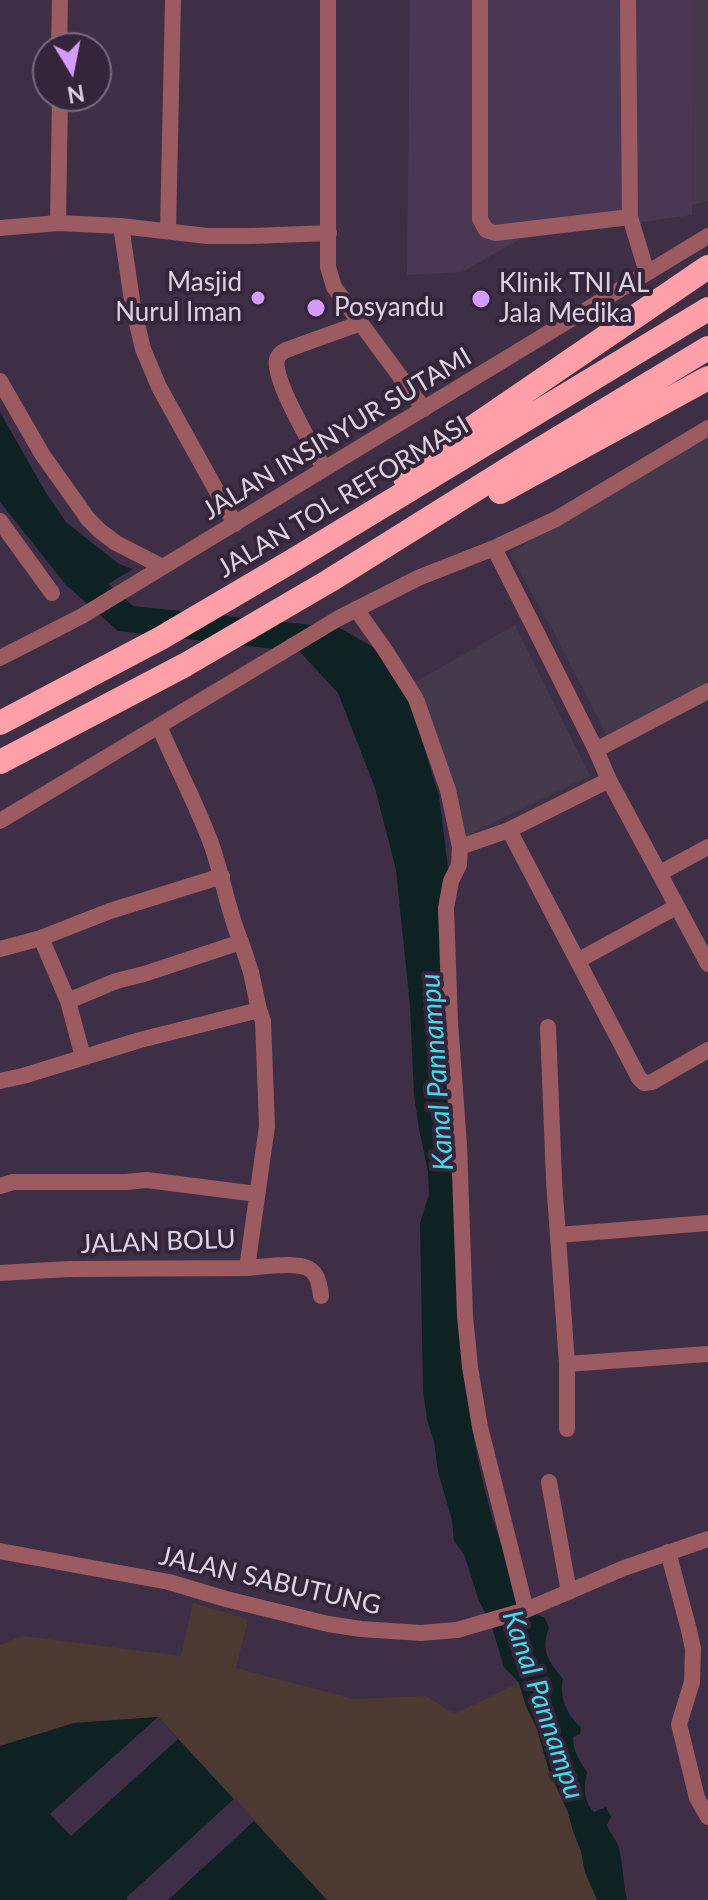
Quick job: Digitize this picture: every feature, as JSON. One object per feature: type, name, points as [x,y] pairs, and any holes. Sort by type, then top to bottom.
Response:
[{"type":"highway","points":[[318,546],[444,447],[708,267]]},
{"type":"highway","name":"JALAN TOL REFORMASI","points":[[0,723],[161,638],[708,309]]},
{"type":"highway","points":[[0,762],[185,665],[320,586],[708,348]]},
{"type":"highway","points":[[320,586],[426,533],[708,378]]},
{"type":"street","points":[[59,32],[60,0]]},
{"type":"street","points":[[168,231],[173,0]]},
{"type":"street","points":[[328,0],[330,276],[334,287],[424,409]]},
{"type":"street","points":[[480,0],[480,219],[486,230],[495,233],[630,217]]},
{"type":"street","points":[[628,0],[630,217],[647,273]]},
{"type":"street","points":[[58,223],[60,112]]},
{"type":"street","points":[[0,225],[58,223],[121,226],[207,236],[329,233]]},
{"type":"street","points":[[121,226],[133,307],[143,349],[159,387],[235,524]]},
{"type":"street","name":"JALAN INSINYUR SUTAMI","points":[[0,658],[77,619],[708,236]]},
{"type":"street","points":[[324,469],[282,388],[277,361],[286,350],[361,323]]},
{"type":"street","points":[[0,381],[42,454],[88,519],[116,543],[159,570]]},
{"type":"street","points":[[0,821],[339,618],[418,578],[556,519],[708,428]]},
{"type":"street","points":[[0,521],[52,593]]},
{"type":"street","points":[[494,548],[609,780],[708,964]]},
{"type":"street","points":[[356,609],[416,699],[448,790],[460,847],[459,865],[451,881],[446,908],[465,1316],[480,1427],[525,1610]]},
{"type":"street","points":[[596,750],[708,691]]},
{"type":"street","name":"JALAN BOLU","points":[[0,1273],[69,1269],[247,1268],[267,1126],[263,1021],[211,844],[159,726]]},
{"type":"street","points":[[460,847],[509,830],[609,780]]},
{"type":"street","points":[[509,830],[639,1078],[644,1083],[652,1082],[708,1050]]},
{"type":"street","points":[[660,873],[708,847]]},
{"type":"street","points":[[0,949],[222,876]]},
{"type":"street","points":[[579,960],[676,907]]},
{"type":"street","points":[[41,938],[68,1001],[83,1057]]},
{"type":"street","points":[[68,1001],[116,981],[241,942]]},
{"type":"street","points":[[0,1081],[140,1040],[259,1010]]},
{"type":"street","points":[[548,1027],[554,1180],[567,1364],[567,1429]]},
{"type":"street","points":[[0,1186],[13,1182],[147,1180],[257,1194]]},
{"type":"street","points":[[558,1235],[708,1223]]},
{"type":"street","points":[[247,1268],[307,1267],[316,1276],[321,1296]]},
{"type":"street","points":[[567,1364],[708,1354]]},
{"type":"street","points":[[549,1482],[569,1592]]},
{"type":"street","name":"JALAN SABUTUNG","points":[[0,1551],[169,1582],[328,1624],[421,1633],[457,1630],[525,1610],[624,1568],[708,1539]]},
{"type":"street","points":[[668,1552],[693,1649],[692,1682],[679,1724],[697,1798],[708,1817]]},
{"type":"shaded area","points":[[410,0],[694,0],[692,215],[520,239],[462,272],[407,275]]},
{"type":"shaded area","points":[[693,0],[708,0],[708,201],[692,205]]},
{"type":"shaded area","points":[[708,438],[708,684],[607,736],[509,553]]},
{"type":"shaded area","points":[[515,625],[590,776],[466,836],[412,684]]},
{"type":"shaded area","points":[[193,1603],[248,1619],[236,1668],[353,1699],[426,1696],[454,1714],[519,1683],[549,1771],[568,1812],[585,1872],[597,1900],[327,1900],[158,1717],[74,1723],[0,1746],[0,1645],[23,1636],[181,1656]]},
{"type":"water","name":"Kanal Pannampu","points":[[0,412],[66,522],[119,564],[133,569],[108,584],[133,606],[340,628],[373,647],[405,690],[439,796],[449,875],[463,1354],[477,1454],[504,1552],[533,1613],[545,1618],[549,1628],[545,1643],[547,1656],[563,1679],[562,1692],[568,1712],[581,1727],[580,1734],[573,1737],[573,1742],[587,1772],[586,1798],[594,1812],[606,1807],[611,1817],[607,1825],[619,1848],[627,1900],[597,1900],[585,1872],[568,1812],[549,1771],[519,1683],[504,1667],[464,1554],[454,1541],[423,1390],[420,1223],[429,1194],[428,1172],[414,1095],[410,1006],[396,870],[375,788],[338,693],[300,652],[118,631],[66,585],[0,502]]},
{"type":"water","points":[[158,1717],[327,1900],[0,1900],[0,1746],[74,1723]]},
{"type":"pier","points":[[158,1717],[178,1739],[71,1836],[50,1814]]},
{"type":"pier","points":[[235,1798],[255,1820],[168,1900],[126,1898]]},
{"type":"place","name":"Masjid Nurul Iman","points":[[258,298]]},
{"type":"place","name":"Klinik TNI AL Jala Medika","points":[[481,299]]},
{"type":"place","name":"Posyandu","points":[[316,308]]}]
